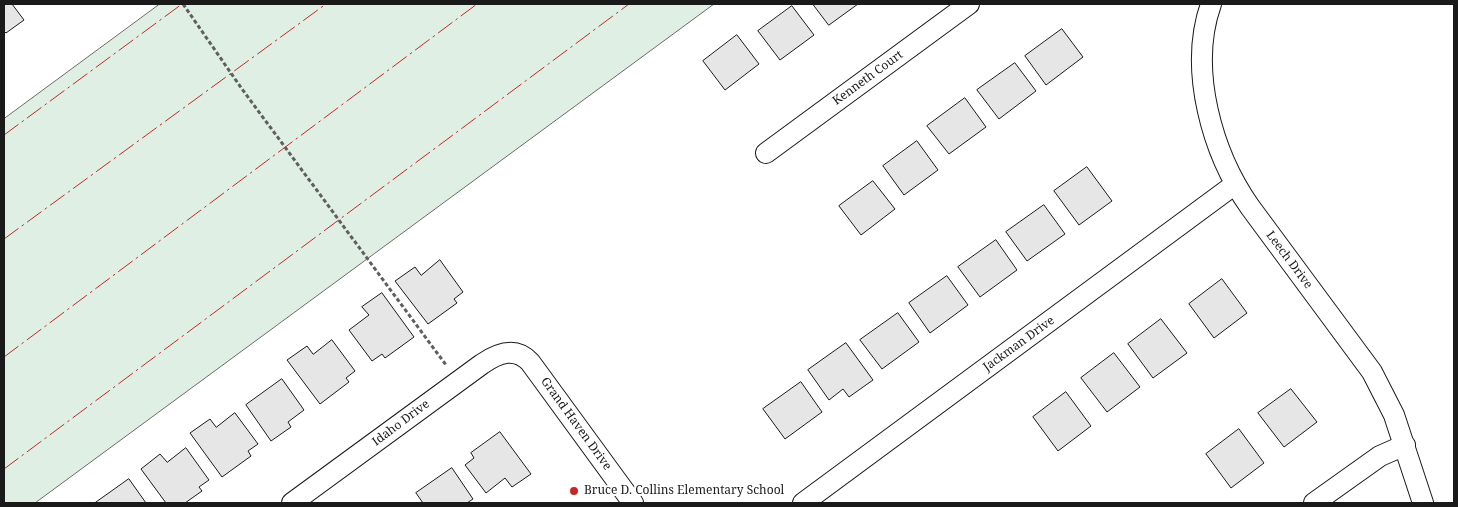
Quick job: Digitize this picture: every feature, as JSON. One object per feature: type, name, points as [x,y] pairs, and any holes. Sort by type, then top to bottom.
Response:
[{"type":"street","name":"Kenneth Court","points":[[766,153],[969,4]]},
{"type":"street","name":"Leech Drive","points":[[1211,4],[1203,49],[1204,86],[1212,129],[1223,163],[1234,185],[1372,372],[1385,394],[1405,445],[1424,503]]},
{"type":"street","name":"Jackman Drive","points":[[803,503],[1234,185]]},
{"type":"street","name":"Idaho Drive","points":[[292,503],[493,356],[514,352]]},
{"type":"street","name":"Grand Haven Drive","points":[[514,352],[523,355],[530,362],[633,503]]},
{"type":"street","points":[[1314,503],[1380,456],[1405,445]]},
{"type":"path","points":[[183,4],[242,89],[442,360]]},
{"type":"green space","points":[[160,4],[714,4],[35,503],[4,503],[4,119]]},
{"type":"building","points":[[4,4],[12,4],[24,20],[6,33],[4,31]]},
{"type":"building","points":[[813,4],[858,4],[829,25]]},
{"type":"building","points":[[792,6],[814,35],[780,60],[758,31]]},
{"type":"building","points":[[1062,29],[1083,57],[1046,85],[1025,56]]},
{"type":"building","points":[[737,35],[759,64],[725,90],[703,61]]},
{"type":"building","points":[[1015,63],[1036,91],[999,119],[977,90]]},
{"type":"building","points":[[965,98],[986,127],[949,154],[927,126]]},
{"type":"building","points":[[917,141],[938,170],[904,195],[883,166]]},
{"type":"building","points":[[1087,167],[1112,201],[1079,225],[1054,191]]},
{"type":"building","points":[[873,181],[895,209],[861,235],[839,206]]},
{"type":"building","points":[[1044,205],[1065,234],[1027,261],[1006,232]]},
{"type":"building","points":[[996,240],[1017,270],[980,297],[958,267]]},
{"type":"building","points":[[440,260],[463,292],[454,299],[457,303],[428,324],[395,281],[415,267],[421,275]]},
{"type":"building","points":[[947,276],[968,305],[930,333],[909,303]]},
{"type":"building","points":[[1222,279],[1247,313],[1214,338],[1189,304]]},
{"type":"building","points":[[382,293],[414,337],[385,358],[382,354],[372,361],[349,330],[369,315],[362,307]]},
{"type":"building","points":[[898,313],[919,342],[882,369],[860,340]]},
{"type":"building","points":[[1161,319],[1187,353],[1153,378],[1128,344]]},
{"type":"building","points":[[332,340],[355,371],[346,378],[349,382],[320,404],[287,360],[307,346],[313,354]]},
{"type":"building","points":[[846,343],[873,380],[849,397],[843,389],[829,400],[808,370]]},
{"type":"building","points":[[1114,353],[1140,387],[1107,412],[1081,378]]},
{"type":"building","points":[[282,379],[304,410],[288,422],[291,427],[271,441],[246,405]]},
{"type":"building","points":[[801,382],[822,412],[785,439],[763,409]]},
{"type":"building","points":[[1291,389],[1317,422],[1284,447],[1258,413]]},
{"type":"building","points":[[1066,392],[1091,426],[1058,451],[1033,417]]},
{"type":"building","points":[[235,413],[258,444],[248,451],[251,456],[222,477],[190,433],[210,419],[216,427]]},
{"type":"building","points":[[1239,429],[1264,463],[1231,488],[1206,454]]},
{"type":"building","points":[[500,432],[531,474],[512,487],[505,478],[486,493],[465,465],[474,458],[471,453]]},
{"type":"building","points":[[186,448],[209,480],[199,487],[202,491],[185,503],[166,503],[141,469],[160,454],[167,462]]},
{"type":"building","points":[[452,468],[473,499],[467,503],[423,503],[416,493]]},
{"type":"building","points":[[129,479],[146,503],[95,503]]},
{"type":"power","points":[[4,135],[182,4]]},
{"type":"power","points":[[4,239],[326,4]]},
{"type":"power","points":[[4,357],[477,4]]},
{"type":"power","points":[[4,469],[629,4]]},
{"type":"place","name":"Bruce D. Collins Elementary School","points":[[574,491]]}]
